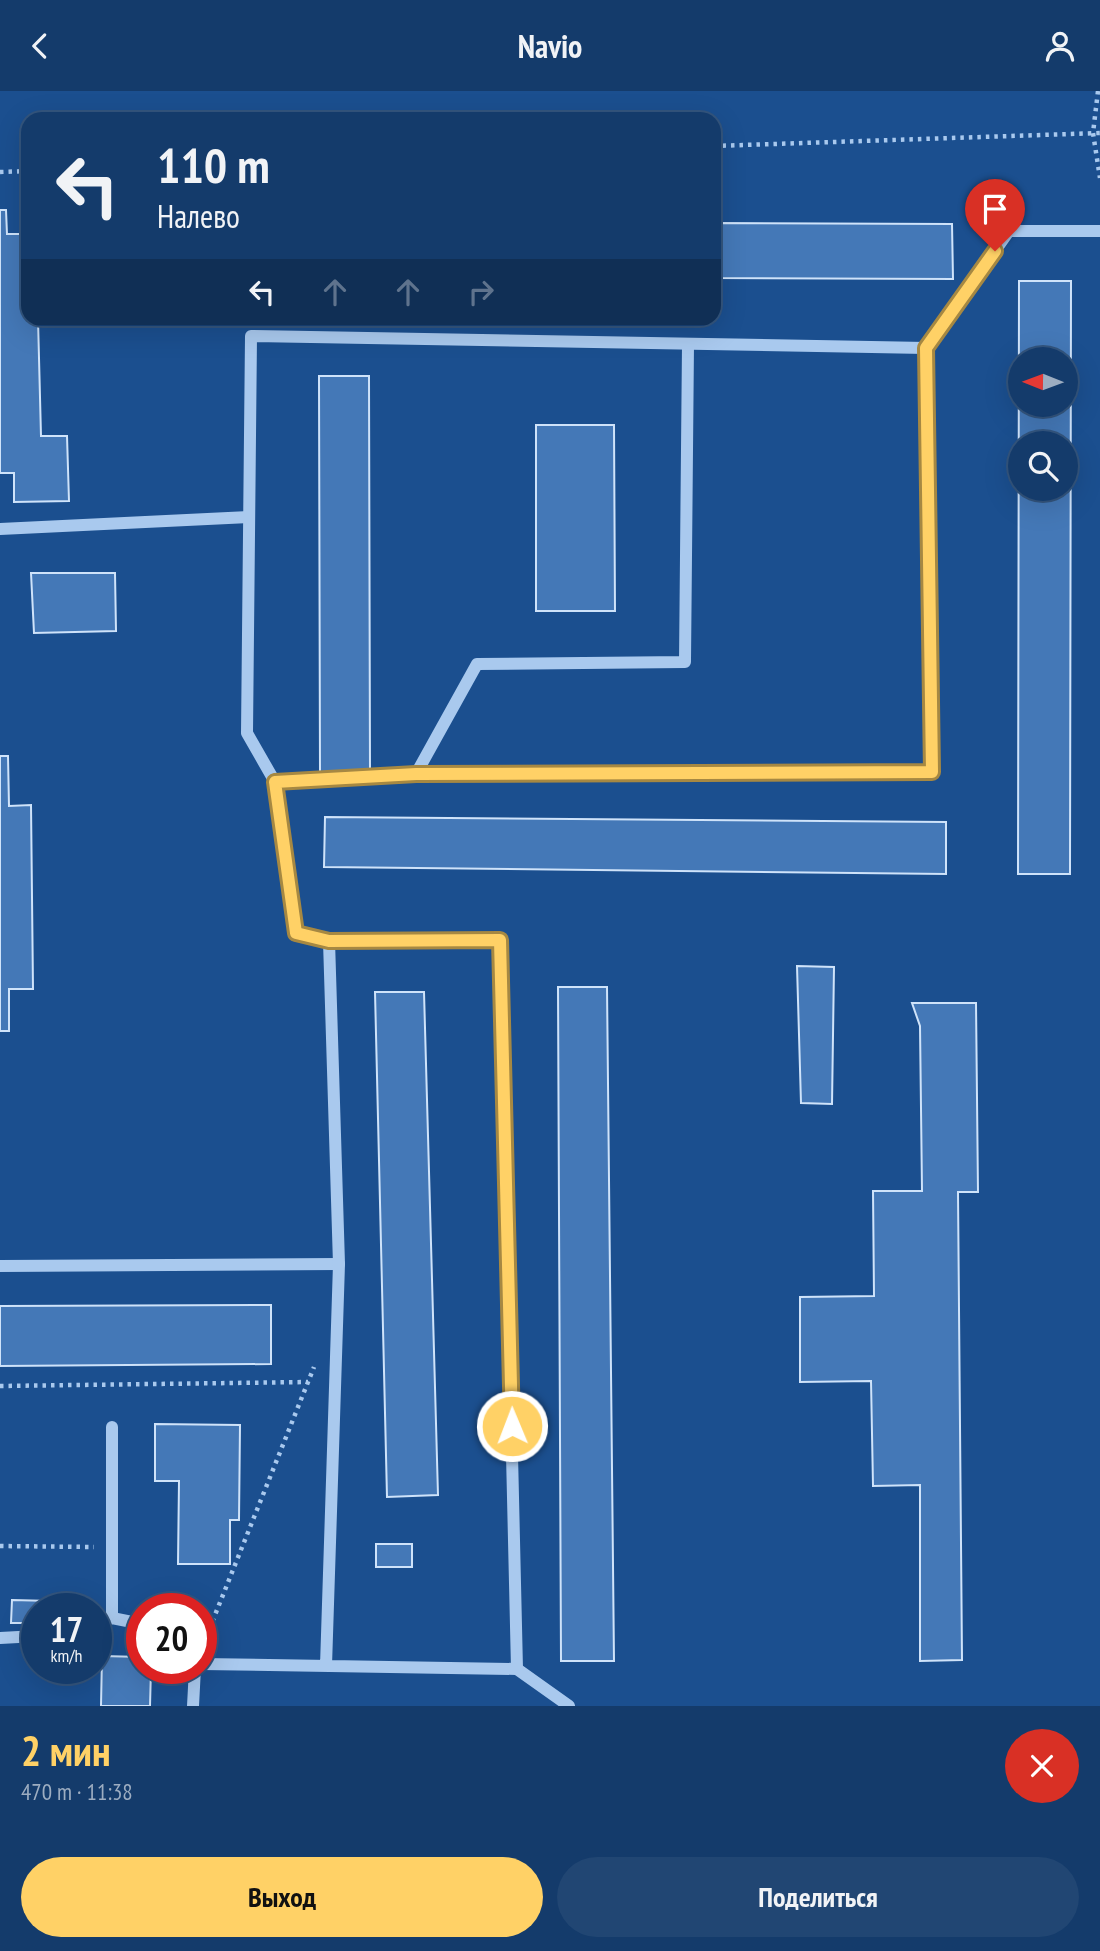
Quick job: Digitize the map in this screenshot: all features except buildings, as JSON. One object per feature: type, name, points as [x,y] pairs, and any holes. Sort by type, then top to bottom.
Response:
[{"type":"lane","points":[[275,782],[416,774],[932,772],[926,348],[1009,231],[1100,231]]},
{"type":"lane","points":[[517,1669],[500,940],[329,941],[296,933],[275,782],[247,733],[251,336],[926,348]]},
{"type":"lane","points":[[416,774],[477,664],[685,661],[688,344]]},
{"type":"lane","points":[[0,529],[249,517]]},
{"type":"lane","points":[[326,1666],[339,1264],[329,941]]},
{"type":"lane","points":[[0,1266],[339,1264]]},
{"type":"lane","points":[[112,1427],[112,1593]]},
{"type":"lane","points":[[112,1618],[126,1621]]},
{"type":"lane","points":[[0,1638],[21,1637]]},
{"type":"lane","points":[[217,1664],[517,1669],[569,1706]]},
{"type":"lane","points":[[193,1706],[194,1684]]},
{"type":"path","points":[[1098,91],[1093,133],[1100,178]]},
{"type":"path","points":[[721,146],[1100,133]]},
{"type":"path","points":[[0,171],[21,171]]},
{"type":"path","points":[[217,1610],[318,1357]]},
{"type":"path","points":[[0,1386],[308,1382]]},
{"type":"path","points":[[0,1546],[112,1547]]},
{"type":"route","points":[[512,1426],[500,940],[329,941],[296,933],[275,782],[416,774],[932,772],[926,348],[995,251]]}]
